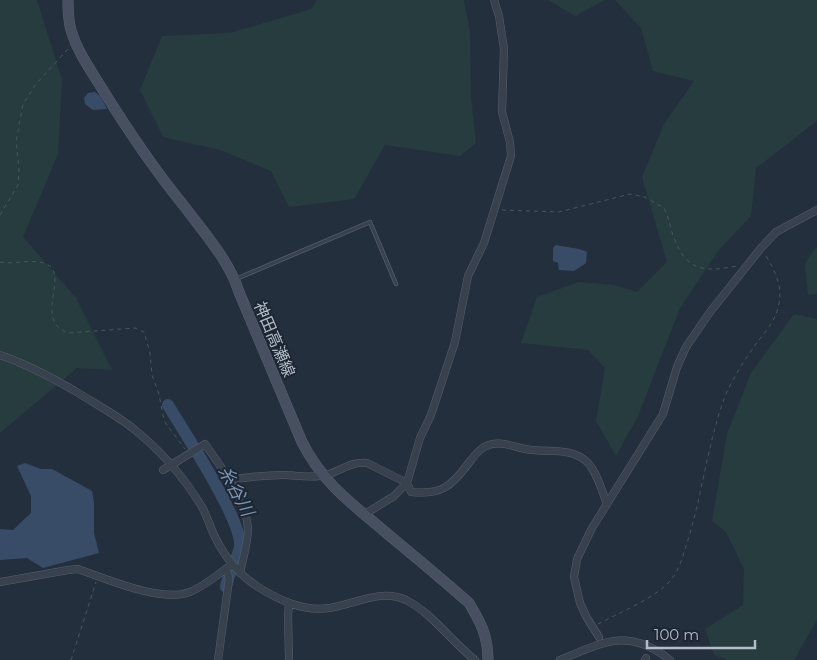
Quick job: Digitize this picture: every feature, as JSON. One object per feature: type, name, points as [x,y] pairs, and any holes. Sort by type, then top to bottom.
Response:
[{"type":"main road","name":"神田高瀬線","points":[[68,0],[71,31],[85,61],[133,139],[196,222],[235,279],[310,458],[323,476],[340,494],[469,602],[480,620],[488,642],[488,660]]},
{"type":"street","points":[[365,514],[394,496],[407,483],[420,438],[431,415],[455,342],[468,276],[484,242],[511,156],[510,142],[502,112],[504,49],[499,16],[494,0]]},
{"type":"street","points":[[599,638],[580,603],[574,577],[578,559],[592,528],[663,414],[677,367],[686,347],[710,312],[776,232],[817,210]]},
{"type":"street","points":[[0,355],[44,373],[114,414],[141,436],[170,465],[203,509],[230,566],[259,588],[289,604],[311,609],[329,608],[376,596],[390,596],[405,600],[418,608],[475,660]]},
{"type":"street","points":[[228,479],[283,475],[323,476],[345,466],[360,462],[367,463],[407,483],[411,492],[438,492],[460,475],[480,450],[500,442],[533,450],[562,451],[579,456],[588,463],[607,504]]},
{"type":"street","points":[[162,470],[205,444],[228,479],[244,509],[248,530],[240,573]]},
{"type":"street","points":[[0,582],[78,569],[155,594],[176,595],[192,591],[230,566]]},
{"type":"street","points":[[218,660],[230,566]]},
{"type":"street","points":[[289,604],[289,660]]},
{"type":"street","points":[[561,659],[605,642],[622,640],[641,643],[670,660]]},
{"type":"lane","points":[[235,279],[370,222],[396,284]]},
{"type":"path","points":[[0,215],[18,185],[19,169],[16,142],[24,104],[36,84],[76,42]]},
{"type":"path","points":[[494,210],[559,212],[630,194],[645,197],[664,208],[674,238],[682,253],[691,264],[704,270],[723,269],[748,264]]},
{"type":"path","points":[[593,626],[649,597],[670,582],[680,566],[694,521],[704,474],[725,397],[746,358],[773,321],[778,308],[781,291],[775,272],[761,248]]},
{"type":"path","points":[[0,262],[10,264],[36,262],[47,264],[52,268],[55,275],[52,309],[53,321],[56,327],[63,331],[68,333],[136,328],[144,332],[150,353],[152,375],[159,394],[164,421],[189,454]]},
{"type":"path","points":[[71,660],[98,576]]},
{"type":"green space","points":[[0,0],[37,0],[62,80],[58,154],[23,237],[76,298],[112,370],[77,368],[0,433]]},
{"type":"green space","points":[[317,0],[464,0],[470,32],[471,98],[476,143],[460,156],[385,145],[354,199],[289,207],[271,171],[220,150],[163,137],[140,90],[162,36],[230,33],[311,9]]},
{"type":"green space","points":[[548,0],[605,0],[575,16]]},
{"type":"green space","points":[[615,0],[817,0],[817,121],[756,168],[751,216],[718,251],[680,308],[638,416],[616,456],[596,421],[605,368],[588,350],[521,343],[537,297],[579,282],[614,285],[637,292],[667,262],[642,177],[664,124],[694,81],[653,71],[641,28]]},
{"type":"green space","points":[[817,246],[817,294],[808,295],[805,263]]},
{"type":"green space","points":[[794,314],[817,319],[817,620],[794,660],[728,660],[714,655],[705,629],[743,605],[744,569],[726,532],[712,521],[727,434],[751,373]]},
{"type":"water","points":[[95,92],[100,96],[107,109],[93,110],[85,104],[84,98],[88,93]]},
{"type":"water","points":[[556,245],[587,252],[586,263],[574,271],[559,270],[558,263],[553,261],[553,248]]},
{"type":"water","points":[[25,463],[41,469],[52,469],[92,491],[94,533],[99,553],[43,568],[27,558],[0,560],[0,529],[13,530],[31,513],[31,496],[17,466]]},
{"type":"waterway","name":"糸谷川","points":[[168,405],[223,498],[238,535],[240,547],[226,587]]}]
